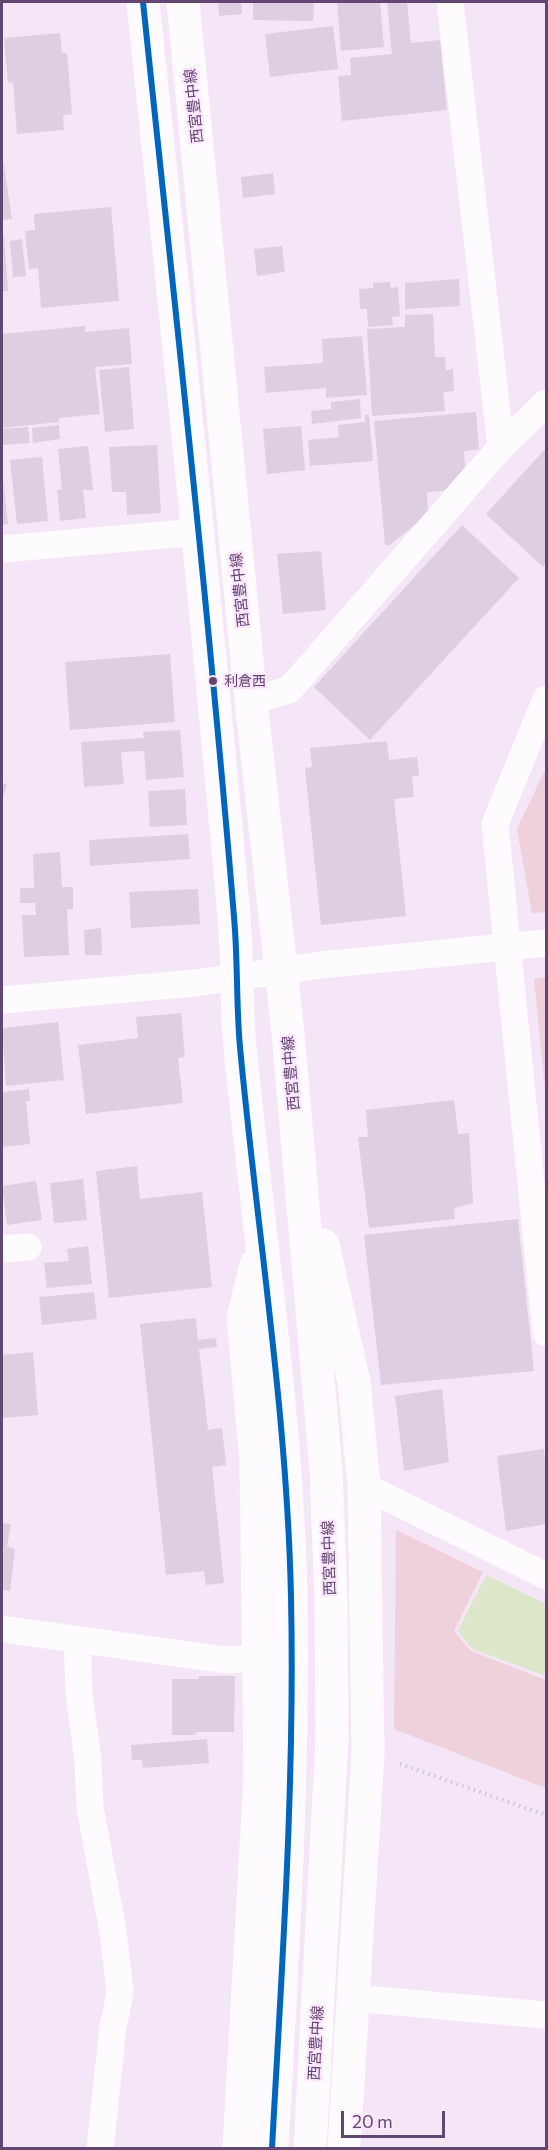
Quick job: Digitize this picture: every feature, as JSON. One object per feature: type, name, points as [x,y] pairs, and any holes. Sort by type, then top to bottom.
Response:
[{"type":"main road","points":[[143,2],[198,532],[235,926],[239,1038],[285,1465],[291,1592],[292,1740],[284,1940],[272,2148]]},
{"type":"main road","name":"西宮豊中線","points":[[183,2],[251,701],[296,1123],[326,1471],[331,1597],[332,1739],[310,2148]]},
{"type":"main road","points":[[296,1123],[354,1382],[364,1486],[368,1753],[344,2148]]},
{"type":"main road","points":[[239,2148],[260,1776],[256,1461],[243,1318],[261,1243]]},
{"type":"street","points":[[450,2],[501,447]]},
{"type":"street","points":[[251,701],[289,690],[501,447],[546,404]]},
{"type":"street","points":[[2,549],[198,532]]},
{"type":"street","points":[[546,699],[495,824],[546,1333]]},
{"type":"street","points":[[2,1000],[195,983],[281,970],[546,943]]},
{"type":"street","points":[[2,1249],[28,1247]]},
{"type":"street","points":[[364,1486],[546,1576]]},
{"type":"street","points":[[2,1629],[226,1660],[258,1658]]},
{"type":"street","points":[[77,1641],[79,1693],[88,1761],[90,1808],[113,1931],[120,1992],[113,2028],[100,2148]]},
{"type":"street","points":[[352,1998],[546,2015]]},
{"type":"path","points":[[368,1753],[546,1815]]},
{"type":"shaded area","points":[[546,768],[546,912],[532,913],[517,829]]},
{"type":"shaded area","points":[[546,977],[546,1101],[534,979]]},
{"type":"shaded area","points":[[396,1530],[483,1572],[454,1631],[471,1651],[546,1680],[546,1788],[394,1729]]},
{"type":"shaded area","points":[[486,1575],[546,1604],[546,1676],[472,1649],[458,1631]]},
{"type":"building","points":[[218,2],[241,2],[242,14],[219,16]]},
{"type":"building","points":[[253,2],[314,2],[313,21],[253,20]]},
{"type":"building","points":[[337,2],[380,2],[384,47],[341,51]]},
{"type":"building","points":[[387,2],[407,2],[411,43],[440,40],[447,110],[342,121],[338,76],[351,75],[350,58],[392,54]]},
{"type":"building","points":[[333,26],[338,69],[270,77],[265,34]]},
{"type":"building","points":[[60,33],[62,53],[67,53],[72,114],[63,115],[64,130],[17,134],[13,82],[8,83],[4,38]]},
{"type":"building","points":[[2,153],[12,219],[2,220]]},
{"type":"building","points":[[273,173],[275,194],[243,198],[241,177]]},
{"type":"building","points":[[111,207],[119,301],[41,308],[38,268],[29,269],[25,231],[35,230],[34,214]]},
{"type":"building","points":[[2,236],[4,236],[8,291],[2,291]]},
{"type":"building","points":[[22,239],[26,276],[13,277],[10,241]]},
{"type":"building","points":[[282,246],[285,272],[257,276],[254,249]]},
{"type":"building","points":[[459,279],[460,306],[405,309],[405,283]]},
{"type":"building","points":[[390,282],[391,288],[398,287],[400,316],[392,317],[393,325],[368,327],[367,309],[360,309],[359,289],[373,288],[373,283]]},
{"type":"building","points":[[433,314],[435,357],[445,357],[446,370],[453,369],[454,391],[443,392],[445,411],[372,416],[367,329],[405,327],[405,315]]},
{"type":"building","points":[[85,326],[85,332],[129,328],[132,364],[95,367],[100,414],[59,418],[59,422],[2,428],[2,334]]},
{"type":"building","points":[[362,336],[367,395],[326,398],[326,388],[266,393],[264,367],[323,363],[322,339]]},
{"type":"building","points":[[129,367],[134,429],[105,432],[99,370]]},
{"type":"building","points":[[360,399],[361,418],[312,424],[311,411],[331,409],[331,402]]},
{"type":"building","points":[[476,412],[479,449],[464,451],[465,467],[444,491],[427,492],[428,514],[390,545],[385,545],[374,421]]},
{"type":"building","points":[[365,415],[369,415],[373,461],[310,466],[308,440],[339,437],[338,425],[365,422]]},
{"type":"building","points":[[59,425],[60,439],[33,443],[32,428]]},
{"type":"building","points":[[301,426],[305,470],[267,474],[263,429]]},
{"type":"building","points":[[28,427],[30,443],[2,445],[2,429]]},
{"type":"building","points":[[157,445],[161,513],[127,515],[126,492],[112,492],[109,447]]},
{"type":"building","points":[[88,446],[93,490],[83,490],[86,518],[60,521],[57,490],[62,489],[58,449]]},
{"type":"building","points":[[546,448],[546,562],[543,567],[486,514]]},
{"type":"building","points":[[42,457],[48,521],[17,524],[10,460]]},
{"type":"building","points":[[2,479],[8,524],[2,525]]},
{"type":"building","points":[[462,525],[519,578],[370,740],[314,687]]},
{"type":"building","points":[[321,551],[326,610],[283,614],[277,554]]},
{"type":"building","points":[[170,654],[175,722],[70,730],[65,662]]},
{"type":"building","points":[[180,730],[184,777],[146,780],[144,751],[121,752],[124,784],[84,787],[81,742],[144,738],[143,732]]},
{"type":"building","points":[[387,741],[389,760],[417,757],[419,776],[412,776],[414,797],[394,799],[406,916],[321,925],[305,768],[312,767],[310,748]]},
{"type":"building","points":[[2,783],[7,785],[2,800]]},
{"type":"building","points":[[185,789],[187,825],[150,827],[148,791]]},
{"type":"building","points":[[188,834],[190,859],[90,866],[89,840]]},
{"type":"building","points":[[60,852],[62,887],[73,887],[73,909],[67,909],[69,955],[24,957],[22,915],[36,915],[35,903],[20,903],[20,888],[34,888],[33,854]]},
{"type":"building","points":[[198,889],[200,924],[131,928],[129,892]]},
{"type":"building","points":[[101,928],[102,955],[85,955],[84,930]]},
{"type":"building","points":[[181,1013],[185,1057],[178,1058],[183,1103],[86,1114],[78,1045],[138,1038],[136,1017]]},
{"type":"building","points":[[58,1022],[64,1080],[6,1086],[2,1028]]},
{"type":"building","points":[[29,1089],[30,1101],[26,1101],[30,1144],[2,1147],[2,1092]]},
{"type":"building","points":[[454,1100],[458,1134],[469,1133],[473,1203],[454,1208],[455,1219],[369,1228],[358,1137],[368,1137],[366,1110]]},
{"type":"building","points":[[137,1166],[140,1199],[202,1192],[212,1287],[109,1298],[96,1171]]},
{"type":"building","points":[[83,1179],[87,1220],[54,1223],[50,1183]]},
{"type":"building","points":[[36,1181],[42,1220],[7,1225],[2,1186]]},
{"type":"building","points":[[518,1219],[534,1371],[381,1385],[364,1235]]},
{"type":"building","points":[[88,1246],[92,1284],[47,1288],[44,1263],[69,1261],[67,1249]]},
{"type":"building","points":[[94,1292],[97,1319],[42,1325],[39,1297]]},
{"type":"building","points":[[196,1318],[198,1340],[216,1338],[217,1347],[199,1349],[208,1430],[222,1428],[226,1465],[212,1467],[224,1583],[206,1585],[204,1571],[166,1575],[140,1324]]},
{"type":"building","points":[[33,1352],[38,1415],[2,1418],[2,1355]]},
{"type":"building","points":[[442,1389],[449,1462],[404,1471],[395,1396]]},
{"type":"building","points":[[544,1449],[546,1524],[506,1531],[497,1456]]},
{"type":"building","points":[[2,1523],[11,1524],[7,1547],[15,1549],[10,1591],[2,1590]]},
{"type":"building","points":[[199,1676],[235,1676],[234,1732],[196,1732],[195,1735],[172,1735],[172,1679],[199,1679]]},
{"type":"building","points":[[207,1739],[209,1763],[143,1768],[142,1760],[132,1760],[131,1745]]},
{"type":"transit line","points":[[143,2],[214,688],[235,933],[240,1047],[284,1459],[291,1597],[291,1735],[272,2148]]},
{"type":"place","name":"利倉西","points":[[213,681]]}]
